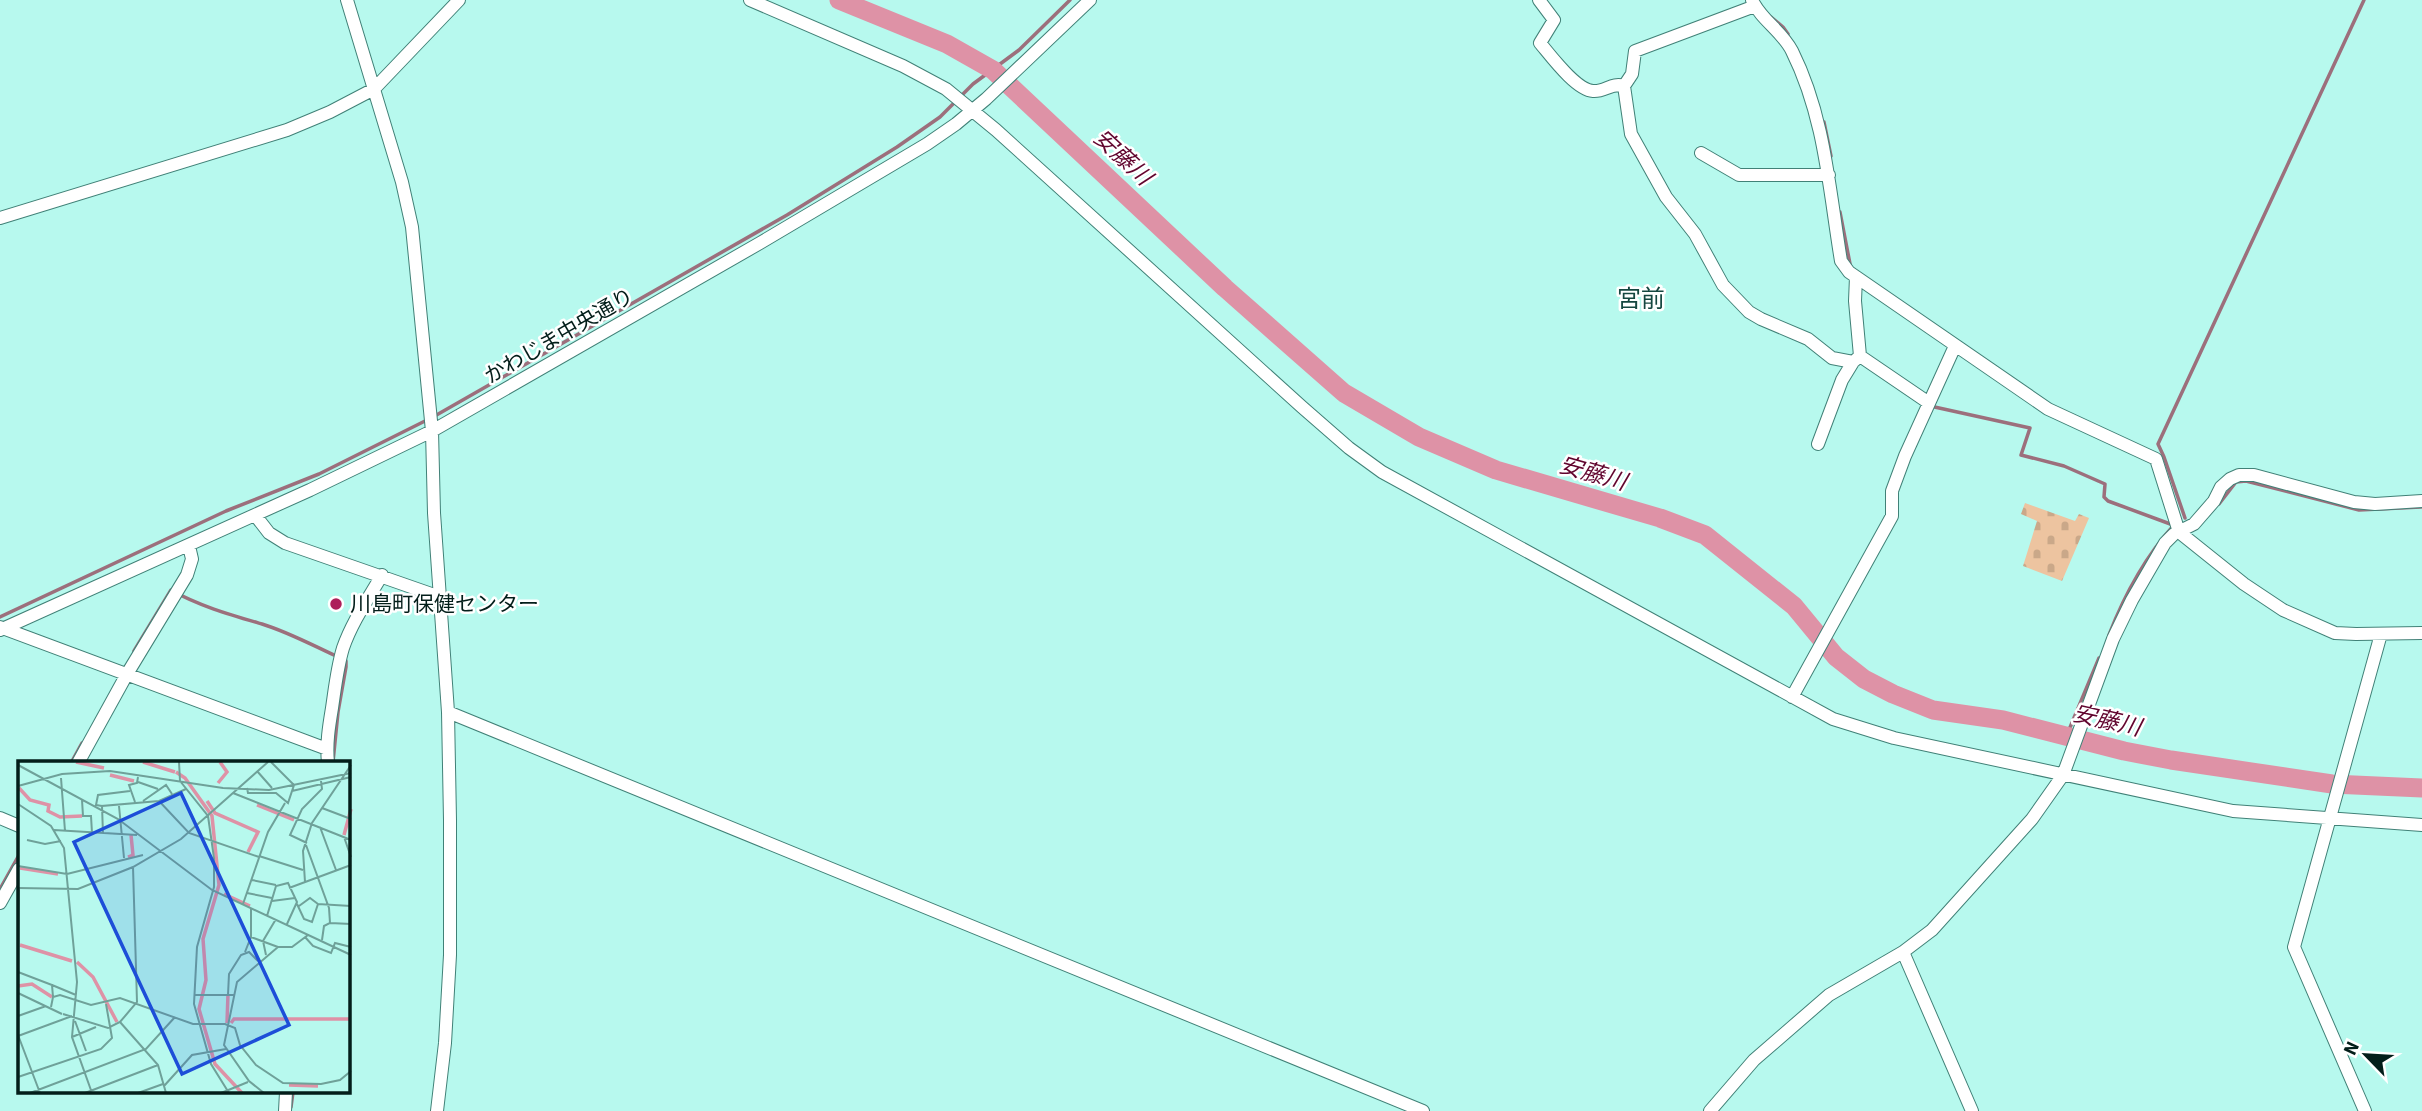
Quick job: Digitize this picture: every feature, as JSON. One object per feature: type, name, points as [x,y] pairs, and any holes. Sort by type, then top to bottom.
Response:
[{"type":"street","points":[[347,0],[402,182],[412,227],[432,430],[448,712],[450,955],[445,1043],[437,1111]]},
{"type":"street","points":[[0,218],[287,130],[330,112],[374,89],[459,0]]},
{"type":"street","points":[[750,0],[903,66],[946,89],[973,110],[1302,407],[1368,463],[1428,499],[1792,697],[1849,725],[1894,738],[2232,811],[2422,825]]},
{"type":"street","name":"かわじま中央通り","points":[[1,628],[189,546],[432,430],[824,205],[927,144],[973,110],[1090,0]]},
{"type":"street","points":[[1539,0],[1554,20],[1540,43],[1576,83],[1591,91],[1613,85],[1624,86]]},
{"type":"street","points":[[1929,403],[1857,359],[1832,358],[1808,340],[1761,319],[1749,312],[1723,285],[1695,234],[1666,197],[1631,134],[1624,86],[1632,74],[1634,51],[1754,3],[1791,48],[1813,105],[1829,175],[1841,261],[1849,272],[2048,409],[2156,458],[2179,531],[2244,584],[2283,610],[2334,633],[2422,633]]},
{"type":"street","points":[[1701,153],[1739,175],[1829,175]]},
{"type":"street","points":[[1818,444],[1842,380],[1857,359],[1856,277]]},
{"type":"street","points":[[1792,697],[1892,516],[1892,491],[1955,346]]},
{"type":"street","points":[[1710,1111],[1754,1060],[1829,995],[1903,952],[1932,930],[2032,819],[2063,775],[2113,639],[2165,543],[2174,534],[2194,524],[2230,479],[2239,475],[2254,475],[2354,502],[2375,504],[2422,500]]},
{"type":"street","points":[[255,515],[269,533],[285,543],[440,597]]},
{"type":"street","points":[[79,761],[127,674],[187,575],[192,559],[189,546]]},
{"type":"street","points":[[1,628],[127,674],[327,756],[344,645],[382,575]]},
{"type":"street","points":[[2365,1111],[2294,947],[2381,634]]},
{"type":"street","points":[[448,712],[1423,1111]]},
{"type":"street","points":[[0,818],[18,826]]},
{"type":"street","points":[[0,902],[18,871]]},
{"type":"street","points":[[1903,952],[1972,1111]]},
{"type":"green space","points":[[2025,503],[2075,521],[2079,514],[2089,518],[2062,581],[2023,566],[2037,521],[2021,514]]},
{"type":"waterway","name":"安藤川","points":[[839,0],[947,44],[993,70],[1225,288],[1344,393],[1419,437],[1496,470],[1660,518],[1705,535],[1794,606],[1836,657],[1864,679],[1893,694],[1933,710],[2003,720],[2124,751],[2171,760],[2332,784],[2422,788]]},
{"type":"waterway","points":[[433,417],[787,215],[897,147],[940,117],[973,84],[1019,50],[1070,0]]},
{"type":"waterway","points":[[2185,518],[2158,444],[2364,0]]},
{"type":"waterway","points":[[1771,17],[1788,34]]},
{"type":"waterway","points":[[1824,122],[1831,156]]},
{"type":"waterway","points":[[1840,212],[1851,269]]},
{"type":"waterway","points":[[1930,406],[2030,428],[2021,455],[2064,466],[2105,484],[2104,497],[2108,501],[2173,525]]},
{"type":"waterway","points":[[0,617],[226,511],[319,474],[427,420]]},
{"type":"waterway","points":[[2219,504],[2236,482],[2246,481],[2359,510],[2421,507]]},
{"type":"waterway","points":[[2109,635],[2137,577],[2174,525]]},
{"type":"waterway","points":[[134,651],[171,590],[204,605],[281,631],[336,656]]},
{"type":"waterway","points":[[2066,737],[2099,658]]},
{"type":"waterway","points":[[333,761],[346,667],[346,661],[343,660]]},
{"type":"waterway","points":[[72,761],[82,743]]},
{"type":"waterway","points":[[0,889],[18,857]]},
{"type":"waterway","points":[[291,1107],[293,1094]]},
{"type":"place","name":"川島町保健センター","points":[[336,604]]},
{"type":"district","name":"宮前","points":[[1641,299]]}]
